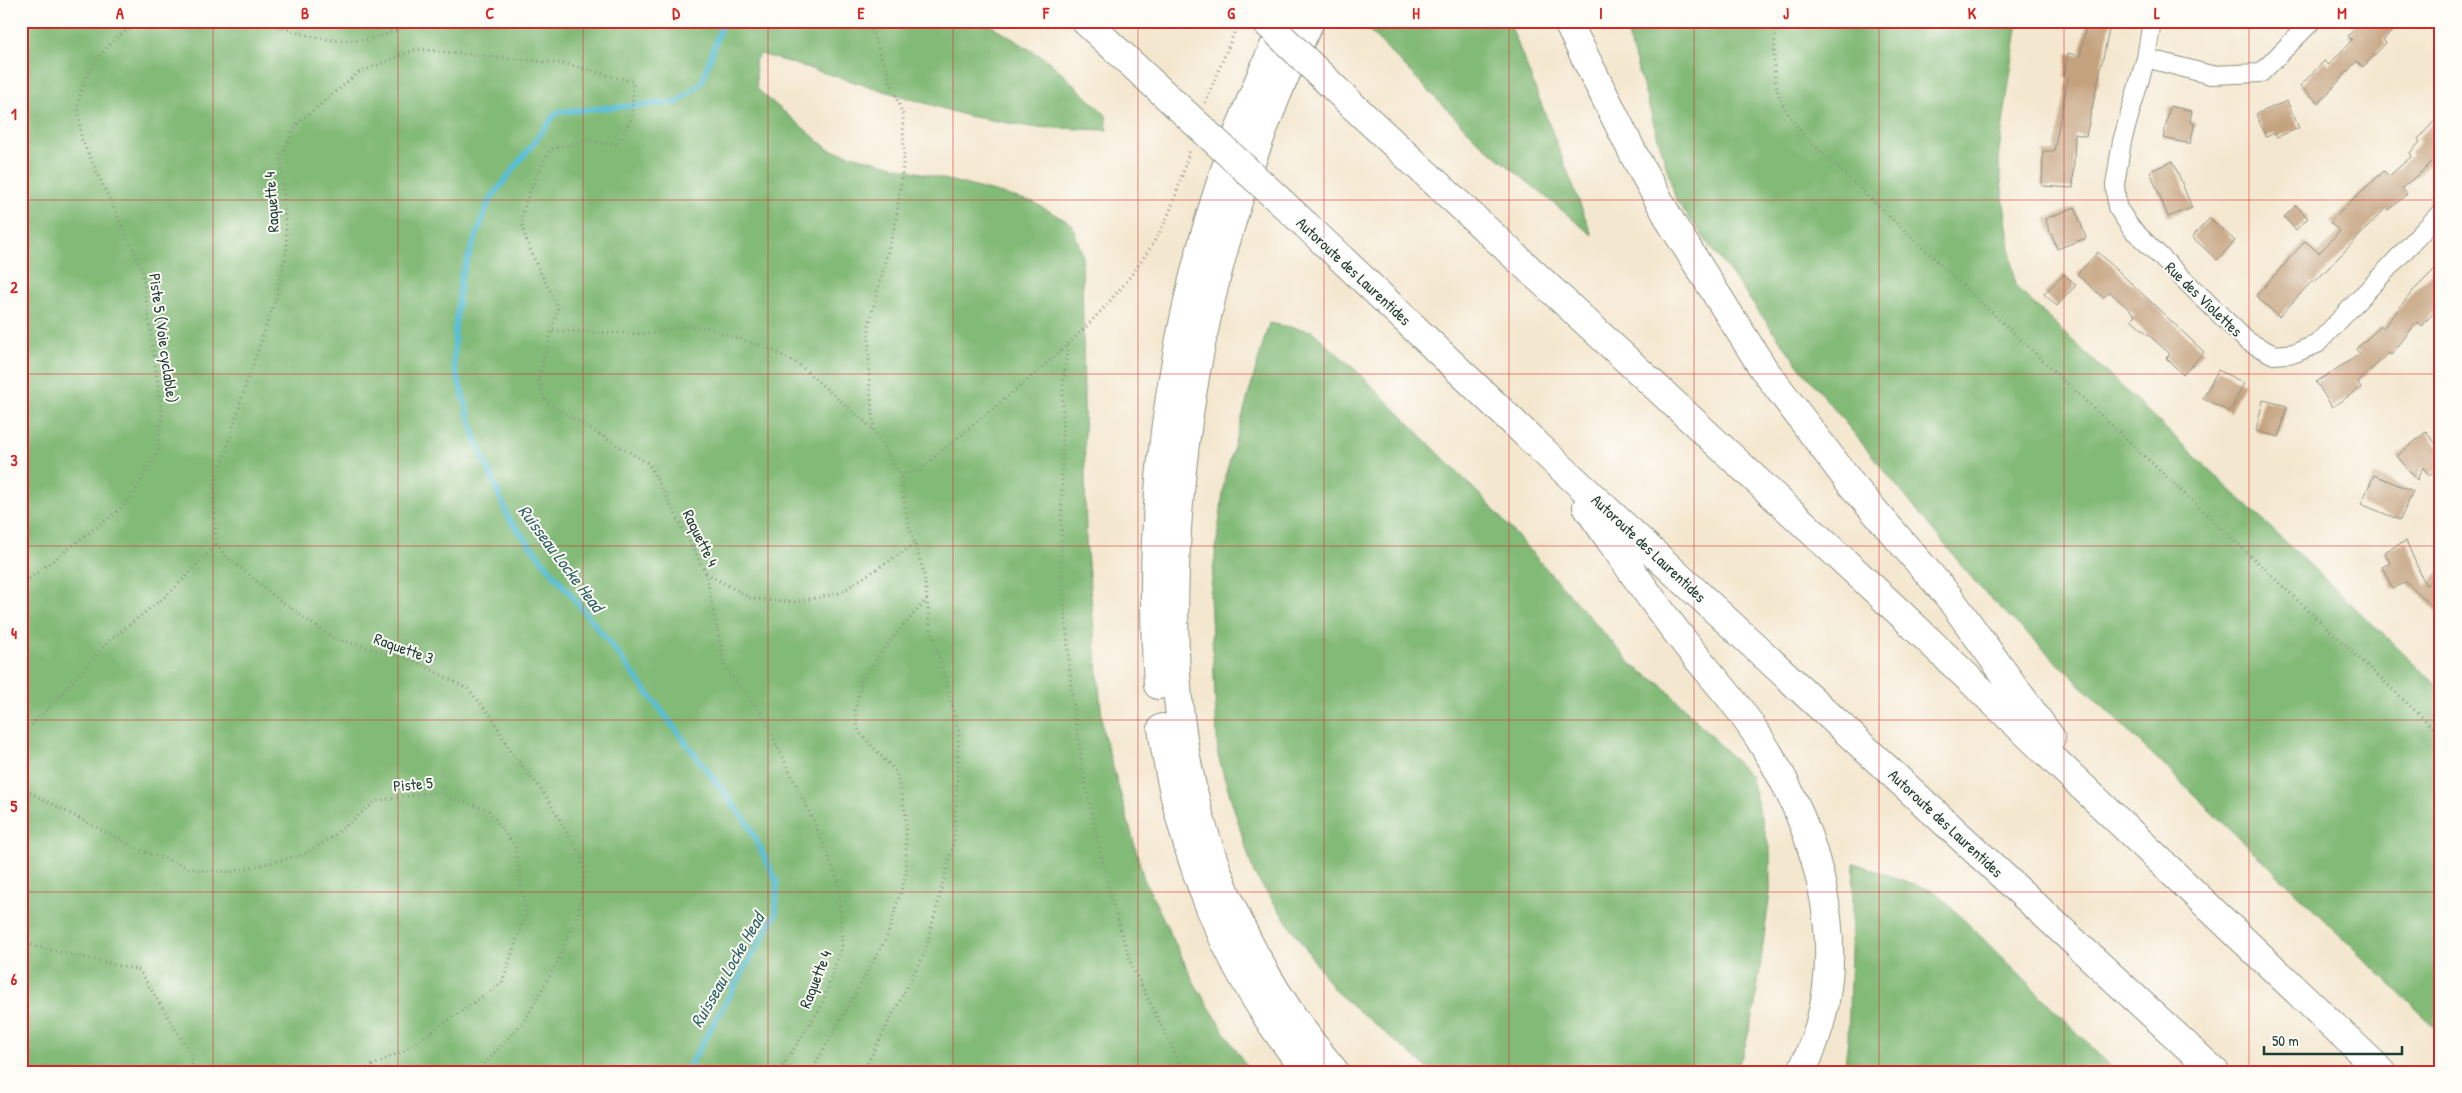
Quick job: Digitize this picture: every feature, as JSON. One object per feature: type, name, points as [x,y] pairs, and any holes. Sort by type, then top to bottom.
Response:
[{"type":"highway","name":"Autoroute des Laurentides","points":[[1085,21],[1306,225],[1553,460],[2215,1072]]},
{"type":"highway","points":[[1265,21],[1352,105],[2090,792],[2382,1072]]},
{"type":"highway","points":[[1286,21],[1262,73],[1236,141],[1201,250],[1185,316],[1171,397],[1159,490],[1156,647],[1159,703],[1166,755],[1184,837],[1194,866],[1229,948],[1243,974],[1274,1025],[1308,1072]]},
{"type":"highway","points":[[1310,21],[1280,88],[1245,177],[1222,248],[1202,332],[1190,403],[1180,482],[1174,576],[1175,649],[1180,722],[1190,780],[1205,834],[1224,888],[1246,937],[1270,982],[1335,1072]]},
{"type":"highway","points":[[1567,21],[1635,157],[1672,224],[1763,368],[1851,484],[1949,597],[2090,792]]},
{"type":"highway","points":[[1553,460],[1682,639],[1742,713],[1775,765],[1800,818],[1822,889],[1830,955],[1820,1021],[1815,1041],[1801,1072]]},
{"type":"street","name":"Rue des Violettes","points":[[2152,21],[2146,58],[2122,141],[2114,185],[2117,207],[2131,228],[2247,341],[2274,355],[2295,353],[2317,344],[2441,212]]},
{"type":"street","points":[[2146,58],[2211,75],[2261,73],[2312,21]]},
{"type":"path","name":"Piste 5 (Voie cyclable)","points":[[21,585],[119,510],[133,495],[158,450],[162,414],[142,269],[81,138],[78,103],[84,80],[100,55],[117,37],[135,26],[151,21]]},
{"type":"path","points":[[264,21],[308,37],[334,40],[379,37],[414,21]]},
{"type":"path","points":[[868,21],[903,115],[904,156],[896,220],[869,324],[869,377],[874,430]]},
{"type":"path","points":[[1203,109],[1239,21]]},
{"type":"path","points":[[1777,21],[1774,78],[1781,100],[1803,135],[2441,735]]},
{"type":"path","name":"Raquette 4","points":[[216,544],[214,490],[246,384],[276,298],[287,248],[281,157],[296,125],[358,73],[416,49],[567,64],[633,82],[632,117],[618,145],[588,140],[551,149],[541,163],[521,217],[523,231],[558,308],[538,380],[546,402],[649,464],[706,573],[725,668],[762,714],[815,824],[839,883],[842,945],[822,1005],[779,1072]]},
{"type":"path","points":[[900,475],[920,470],[1068,345],[1113,299],[1162,227],[1173,203],[1192,144]]},
{"type":"path","points":[[552,331],[649,334],[687,326],[708,328],[770,349],[798,364],[874,430],[900,475],[907,519],[924,573],[930,626],[948,687],[959,735],[954,841],[925,952],[864,1072]]},
{"type":"path","points":[[1068,345],[1063,383],[1060,563],[1072,696],[1084,777],[1108,888],[1131,964],[1184,1072]]},
{"type":"path","points":[[21,736],[109,641],[173,590],[216,544]]},
{"type":"path","name":"Raquette 3","points":[[216,544],[227,557],[279,600],[333,638],[417,662],[468,689],[492,717],[510,751],[544,793],[581,856],[585,874],[578,913],[558,961],[525,1020],[477,1072]]},
{"type":"path","points":[[706,573],[752,599],[796,602],[840,593],[915,544]]},
{"type":"path","points":[[811,1072],[887,937],[906,874],[906,815],[896,772],[859,732],[855,710],[862,679],[890,641],[927,598]]},
{"type":"path","name":"Piste 5","points":[[21,788],[140,850],[196,870],[232,872],[303,855],[331,838],[376,801],[434,792],[488,810],[515,846],[526,913],[502,983],[405,1050],[359,1072]]},
{"type":"path","points":[[21,943],[139,970],[192,1056],[191,1072]]},
{"type":"green space","points":[[21,21],[984,21],[1050,62],[1106,115],[1107,130],[1031,127],[968,116],[761,54],[755,60],[757,89],[828,149],[1033,202],[1072,224],[1082,253],[1086,541],[1103,731],[1144,879],[1196,986],[1250,1072],[21,1072]]},
{"type":"green space","points":[[1360,21],[1509,21],[1592,235],[1479,142]]},
{"type":"green space","points":[[1624,21],[2018,21],[1998,158],[2015,286],[2441,689],[2441,1026],[2438,1030],[1981,589],[1799,366],[1676,200]]},
{"type":"green space","points":[[1269,323],[1312,331],[1361,375],[1484,499],[1633,666],[1663,686],[1750,776],[1770,851],[1770,892],[1754,1012],[1742,1057],[1731,1072],[1432,1072],[1335,991],[1254,874],[1218,756],[1210,596],[1225,477]]},
{"type":"green space","points":[[1854,863],[1936,892],[2117,1072],[1844,1072],[1848,1039]]},
{"type":"building","points":[[2087,21],[2111,21],[2086,136],[2075,134],[2073,188],[2042,186],[2043,151],[2054,151],[2068,78],[2064,77],[2068,53],[2080,56]]},
{"type":"building","points":[[2362,21],[2402,21],[2383,40],[2386,43],[2363,67],[2357,61],[2319,103],[2300,86],[2324,61],[2329,65],[2352,40],[2348,36]]},
{"type":"building","points":[[2287,101],[2299,128],[2277,137],[2275,133],[2266,137],[2256,114]]},
{"type":"building","points":[[2170,106],[2192,111],[2190,121],[2195,123],[2190,144],[2163,138]]},
{"type":"building","points":[[2441,114],[2441,153],[2402,188],[2407,194],[2389,210],[2386,208],[2314,283],[2312,281],[2279,317],[2256,296],[2305,241],[2319,253],[2340,231],[2330,223],[2384,171],[2389,176],[2412,156],[2410,153],[2420,142],[2418,139]]},
{"type":"building","points":[[2173,161],[2192,208],[2168,217],[2150,171]]},
{"type":"building","points":[[2296,205],[2308,218],[2296,230],[2284,217]]},
{"type":"building","points":[[2075,207],[2086,238],[2057,249],[2045,219]]},
{"type":"building","points":[[2210,218],[2235,241],[2217,260],[2192,237]]},
{"type":"building","points":[[2098,252],[2204,352],[2183,375],[2166,358],[2170,354],[2131,319],[2135,315],[2110,292],[2103,298],[2077,274]]},
{"type":"building","points":[[2441,263],[2441,304],[2422,326],[2417,322],[2391,355],[2389,353],[2358,382],[2361,388],[2332,407],[2316,382],[2360,354],[2356,349],[2381,326],[2383,328],[2413,291]]},
{"type":"building","points":[[2064,274],[2076,285],[2057,306],[2044,294]]},
{"type":"building","points":[[2218,370],[2244,383],[2230,412],[2203,398]]},
{"type":"building","points":[[2263,400],[2287,406],[2279,437],[2256,431]]},
{"type":"building","points":[[2426,432],[2441,450],[2441,467],[2429,476],[2423,467],[2417,480],[2397,456]]},
{"type":"building","points":[[2374,475],[2413,491],[2400,520],[2361,504]]},
{"type":"building","points":[[2406,541],[2426,586],[2441,570],[2441,615],[2406,582],[2393,589],[2382,567],[2390,563],[2384,552]]},
{"type":"waterway","name":"Ruisseau Locke Head","points":[[686,1072],[776,914],[777,882],[748,824],[605,637],[509,519],[476,440],[454,365],[455,329],[461,277],[489,201],[557,112],[678,102],[702,82],[723,21]]}]
